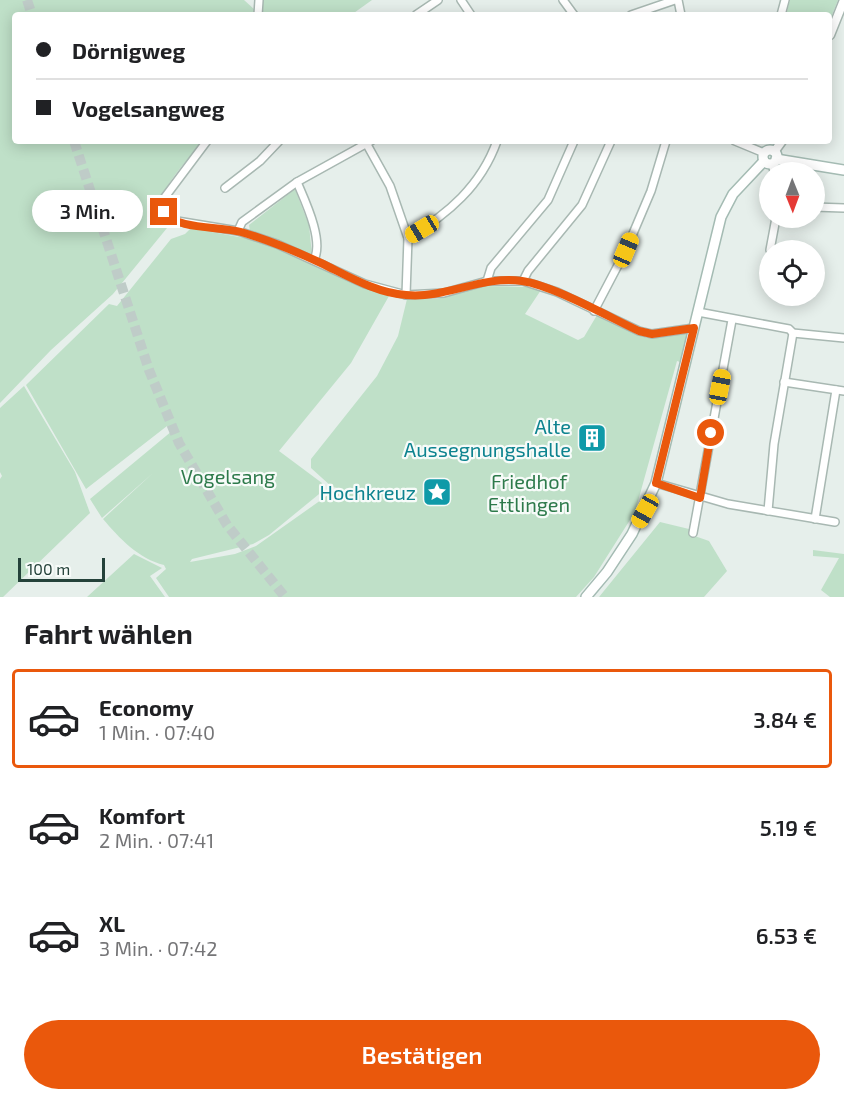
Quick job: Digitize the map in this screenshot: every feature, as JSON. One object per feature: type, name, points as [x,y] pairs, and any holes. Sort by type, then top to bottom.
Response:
[{"type":"main road","points":[[586,597],[632,534],[656,483],[725,208],[733,194],[771,161],[844,170]]},
{"type":"street","points":[[420,12],[438,0]]},
{"type":"street","points":[[640,12],[676,0]]},
{"type":"street","points":[[840,22],[844,0]]},
{"type":"street","points":[[205,144],[162,201],[164,212],[177,222],[238,231],[314,260],[365,284],[406,296],[444,293],[487,281],[523,281],[557,292],[639,331],[652,334],[694,328]]},
{"type":"street","points":[[225,188],[260,161],[276,144]]},
{"type":"street","points":[[238,231],[242,222],[297,182],[364,144]]},
{"type":"street","points":[[368,144],[390,186],[408,238],[406,296]]},
{"type":"street","points":[[408,238],[436,221],[459,202],[477,180],[495,144]]},
{"type":"street","points":[[487,281],[491,268],[548,200],[573,144]]},
{"type":"street","points":[[523,281],[528,271],[582,206],[610,144]]},
{"type":"street","points":[[594,311],[626,250],[651,191],[665,144]]},
{"type":"street","points":[[740,144],[771,161],[780,144]]},
{"type":"street","points":[[297,182],[313,223],[316,246],[314,260]]},
{"type":"street","points":[[825,207],[844,208]]},
{"type":"street","points":[[698,312],[789,329],[793,333],[844,339]]},
{"type":"street","points":[[693,533],[732,320]]},
{"type":"street","points":[[768,512],[774,444],[793,333]]},
{"type":"street","points":[[784,382],[840,390],[815,519]]},
{"type":"street","points":[[656,483],[700,498],[768,512],[835,522]]},
{"type":"green space","points":[[0,0],[244,0],[255,12],[12,12],[12,144],[200,144],[169,183],[163,196],[159,208],[160,218],[167,228],[113,294],[51,350],[0,403]]},
{"type":"green space","points":[[262,0],[372,0],[355,12],[261,12]]},
{"type":"green space","points":[[790,0],[838,0],[832,15],[832,12],[787,12]]},
{"type":"green space","points":[[295,189],[309,225],[312,255],[250,231],[249,225]]},
{"type":"green space","points":[[191,228],[260,241],[389,296],[351,363],[279,451],[322,483],[324,490],[269,535],[253,544],[192,559],[190,562],[235,554],[256,546],[338,488],[332,487],[311,468],[311,459],[377,376],[398,336],[407,299],[437,299],[484,286],[526,287],[541,290],[525,314],[578,340],[584,337],[597,315],[647,338],[666,337],[687,332],[683,363],[677,361],[635,512],[594,577],[576,597],[169,597],[156,578],[166,569],[164,565],[138,553],[103,519],[153,473],[102,518],[90,499],[172,431],[167,426],[86,489],[26,385],[109,304],[117,306],[171,239],[185,234]]},
{"type":"green space","points":[[24,386],[75,472],[90,513],[3,597],[0,597],[0,479],[2,476],[0,472],[0,408]]},
{"type":"green space","points":[[660,522],[689,529],[689,534],[709,541],[727,571],[704,597],[599,597]]},
{"type":"green space","points":[[813,550],[844,554],[844,597],[830,597],[821,590],[839,558],[813,556]]},
{"type":"green space","points":[[134,554],[162,568],[150,576],[165,597],[87,597]]},
{"type":"tunnel","points":[[27,0],[31,12]]},
{"type":"tunnel","points":[[75,144],[149,370],[179,443],[227,525],[285,597]]},
{"type":"place","name":"Alte Aussegnungshalle","points":[[592,438]]},
{"type":"place","name":"Hochkreuz","points":[[437,492]]},
{"type":"route","points":[[164,212],[167,217],[177,222],[238,231],[277,244],[386,292],[406,296],[426,295],[444,293],[487,281],[523,281],[557,292],[639,331],[652,334],[688,327],[694,328],[656,483],[700,498],[711,433]]},
{"type":"park label","name":"Vogelsang","points":[[228,476]]},
{"type":"park label","name":"Friedhof Ettlingen","points":[[529,492]]}]
